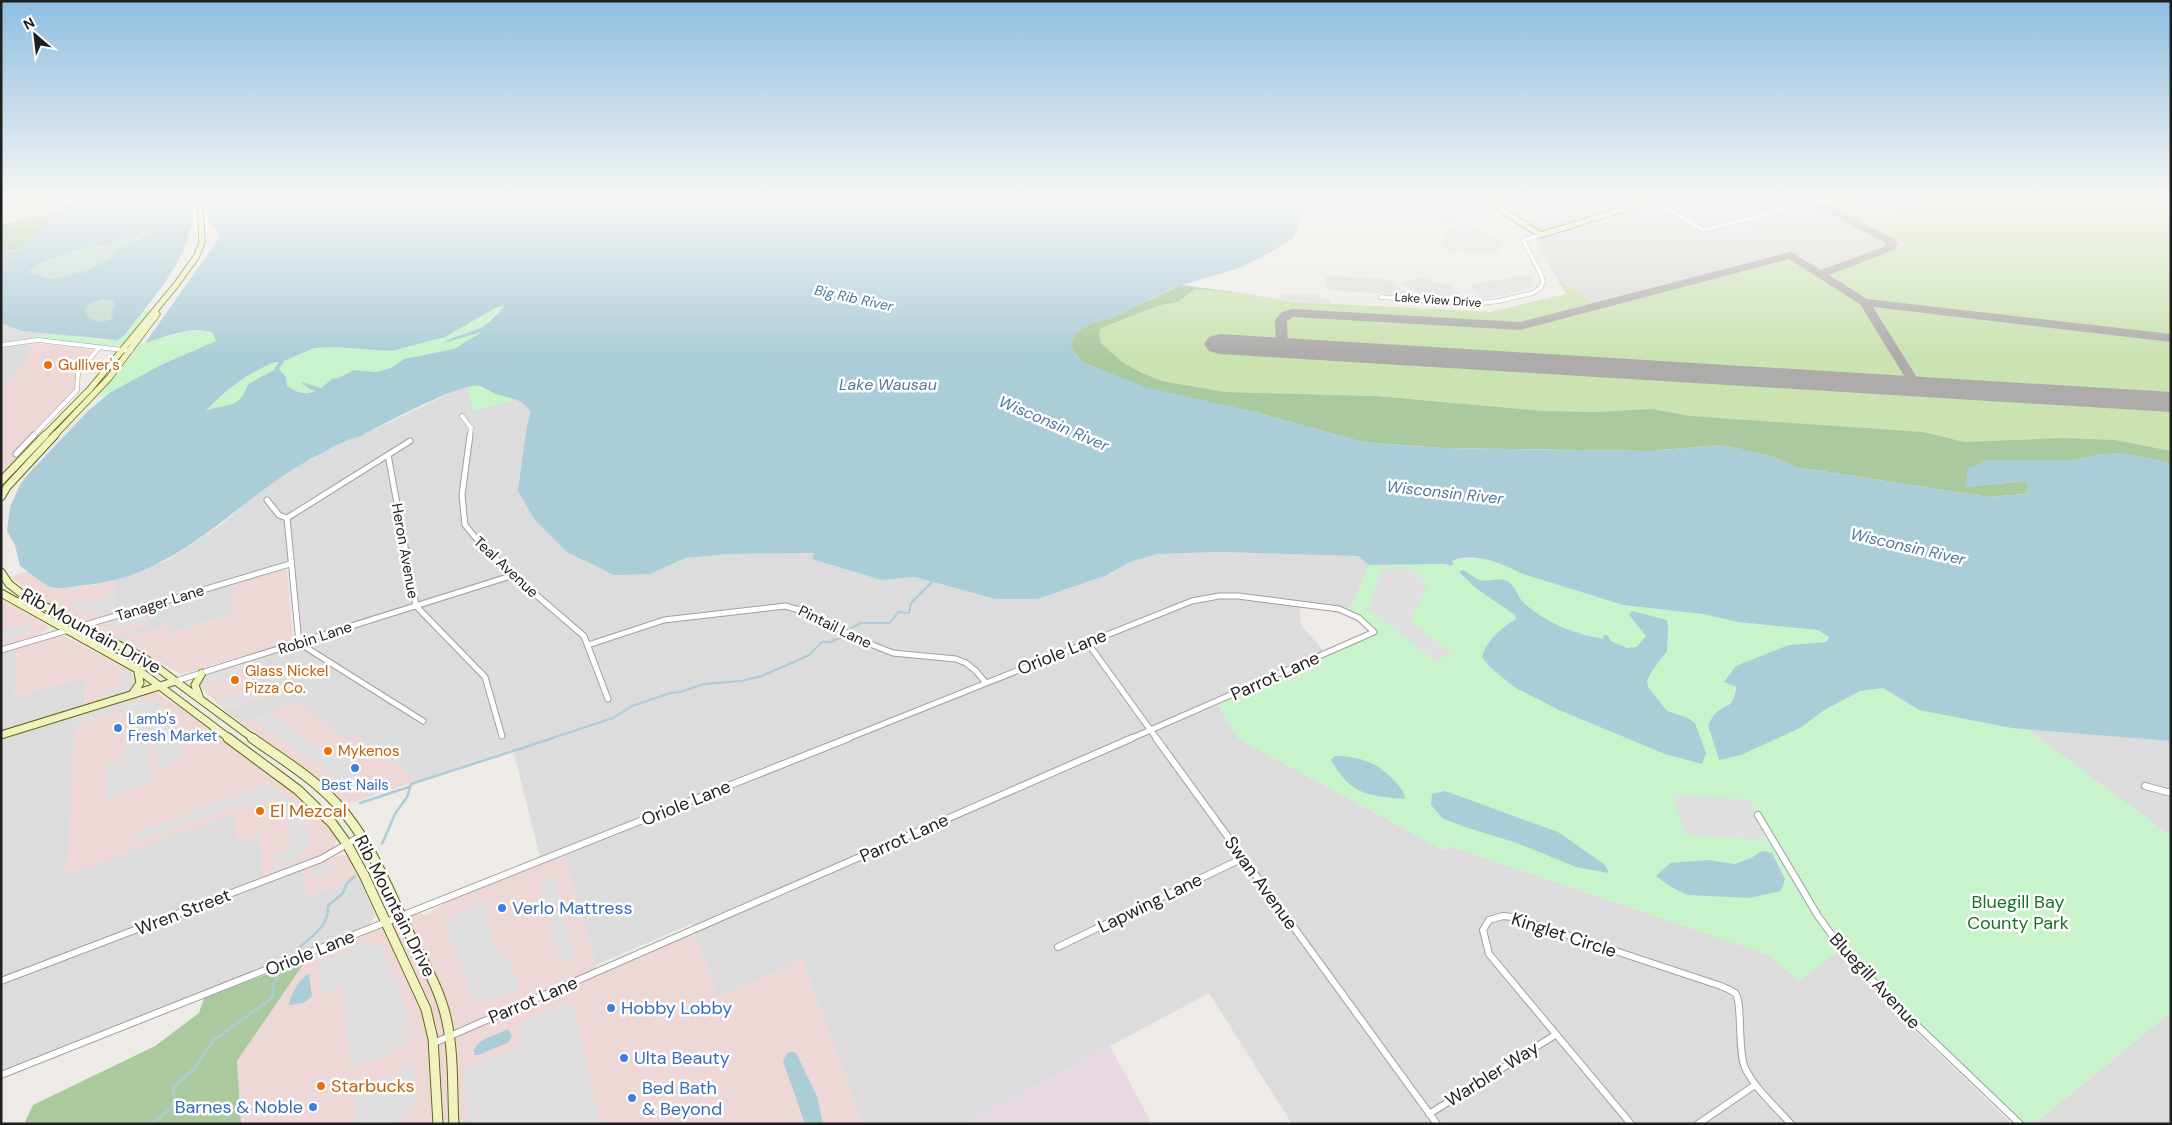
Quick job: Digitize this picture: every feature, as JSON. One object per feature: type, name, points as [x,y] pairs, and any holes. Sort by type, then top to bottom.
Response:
[{"type":"main road","points":[[1,481],[90,388],[122,351],[160,306],[198,252]]},
{"type":"main road","points":[[1,498],[7,487],[109,378],[154,319],[160,306]]},
{"type":"main road","name":"Rib Mountain Drive","points":[[2,577],[22,594],[147,660],[322,789],[340,806],[376,861],[435,987],[450,1036],[454,1124]]},
{"type":"main road","name":"Rib Mountain Drive","points":[[1,593],[137,669],[307,798],[332,823],[347,844],[424,1003],[434,1043],[438,1124]]},
{"type":"main road","points":[[131,694],[141,681],[137,669]]},
{"type":"main road","points":[[200,699],[195,685],[202,673]]},
{"type":"main road","name":"Robin Lane","points":[[1,735],[176,681]]},
{"type":"street","name":"Lake View Drive","points":[[1381,296],[1473,304],[1500,301],[1532,293],[1541,287],[1543,279],[1529,252]]},
{"type":"street","points":[[1,345],[38,340],[98,349],[131,351]]},
{"type":"street","points":[[16,454],[77,390],[78,374],[98,349]]},
{"type":"street","name":"Teal Avenue","points":[[462,416],[471,428],[462,495],[465,525],[480,543],[514,575],[584,636],[608,699]]},
{"type":"street","points":[[287,518],[410,441]]},
{"type":"street","name":"Heron Avenue","points":[[388,455],[416,606],[485,677],[490,688],[502,736]]},
{"type":"street","points":[[267,500],[280,515],[287,518]]},
{"type":"street","points":[[287,518],[299,643],[423,721]]},
{"type":"street","name":"Tanager Lane","points":[[1,650],[84,627],[290,564]]},
{"type":"street","name":"Robin Lane","points":[[176,681],[514,575]]},
{"type":"street","name":"Oriole Lane","points":[[1,1075],[1180,605],[1219,596],[1238,596],[1339,608],[1359,618],[1374,632]]},
{"type":"street","name":"Pintail Lane","points":[[588,645],[664,620],[785,606],[804,609],[861,641],[891,652],[905,656],[960,659],[974,666],[986,682]]},
{"type":"street","name":"Parrot Lane","points":[[434,1043],[1374,632]]},
{"type":"street","name":"Swan Avenue","points":[[1087,642],[1149,730],[1437,1124]]},
{"type":"street","points":[[2145,786],[2171,793]]},
{"type":"street","name":"Bluegill Avenue","points":[[1758,815],[1818,916],[1842,949],[1906,1015],[2020,1124]]},
{"type":"street","name":"Wren Street","points":[[1,981],[320,859],[361,836]]},
{"type":"street","name":"Lapwing Lane","points":[[1058,948],[1243,858]]},
{"type":"street","name":"Kinglet Circle","points":[[1630,1124],[1489,954],[1482,940],[1482,928],[1489,920],[1500,915],[1513,917],[1712,983],[1735,993],[1739,1000],[1741,1054],[1746,1068],[1755,1085],[1791,1124]]},
{"type":"street","name":"Warbler Way","points":[[1429,1114],[1555,1035]]},
{"type":"street","points":[[1698,1124],[1755,1085]]},
{"type":"shaded area","points":[[1468,252],[1481,252],[1479,254]]},
{"type":"shaded area","points":[[1484,252],[1498,252],[1496,254]]},
{"type":"shaded area","points":[[1542,252],[2171,252],[2171,463],[2152,459],[1988,460],[1988,497],[1075,333],[1181,285],[1292,302],[1491,312],[1566,294]]},
{"type":"shaded area","points":[[1527,275],[1534,278],[1531,288],[1482,299],[1469,285]]},
{"type":"shaded area","points":[[1326,276],[1387,279],[1405,291],[1405,295],[1326,290]]},
{"type":"shaded area","points":[[1423,277],[1432,282],[1452,285],[1465,301],[1429,298],[1399,283]]},
{"type":"shaded area","points":[[1281,294],[1317,294],[1320,297],[1317,298],[1331,299],[1331,304],[1289,301],[1281,299]]},
{"type":"shaded area","points":[[1,323],[22,331],[51,333],[32,339],[26,361],[1,390]]},
{"type":"shaded area","points":[[30,342],[78,348],[91,352],[76,372],[76,386],[72,393],[17,449],[31,446],[1,477],[1,390],[26,361]]},
{"type":"shaded area","points":[[467,387],[474,410],[517,399],[528,406],[532,413],[527,425],[524,447],[650,574],[685,558],[728,554],[814,553],[812,559],[881,580],[915,577],[995,599],[1061,591],[1105,576],[1130,562],[1157,554],[1220,552],[1358,556],[1369,565],[1350,609],[1299,601],[1301,625],[1324,651],[1214,699],[1239,739],[1445,851],[1450,846],[1769,955],[1798,981],[1837,952],[1882,999],[2012,1124],[1292,1124],[1209,993],[964,1124],[863,1124],[802,960],[718,998],[691,924],[596,965],[562,848],[540,857],[513,749],[417,781],[397,764],[356,737],[347,741],[297,703],[242,723],[225,711],[272,695],[257,682],[255,659],[332,634],[331,629],[306,637],[301,634],[294,560],[232,579],[234,614],[169,633],[169,625],[118,640],[112,636],[148,625],[113,614],[115,580],[168,560],[222,524],[262,489],[294,467],[347,439],[359,437],[459,389]]},
{"type":"shaded area","points":[[1382,568],[1410,568],[1418,574],[1427,587],[1410,622],[1451,652],[1437,662],[1368,609]]},
{"type":"shaded area","points":[[281,569],[287,571],[293,635],[288,643],[182,674],[118,640],[169,625],[170,633],[234,614],[232,583]]},
{"type":"shaded area","points":[[27,571],[50,587],[95,585],[115,580],[113,619],[148,608],[148,626],[112,636],[35,596],[10,577]]},
{"type":"shaded area","points":[[116,590],[112,611],[103,614],[87,615],[72,607],[76,602],[90,600],[89,602],[106,598],[110,591]]},
{"type":"shaded area","points":[[1,599],[47,625],[47,629],[34,638],[1,648]]},
{"type":"shaded area","points":[[146,611],[146,620],[111,631],[110,626],[114,622]]},
{"type":"shaded area","points":[[31,623],[30,634],[1,643],[1,631]]},
{"type":"shaded area","points":[[62,635],[130,671],[138,681],[132,690],[84,705],[85,677],[14,697],[17,647]]},
{"type":"shaded area","points":[[17,647],[14,697],[85,677],[84,705],[50,716],[76,714],[235,812],[259,835],[263,884],[303,869],[307,897],[359,877],[375,915],[371,923],[363,929],[1,1070],[1,652]]},
{"type":"shaded area","points":[[255,659],[257,682],[273,695],[225,711],[198,685],[204,676]]},
{"type":"shaded area","points":[[255,659],[255,664],[241,669],[241,672],[233,677],[207,685],[201,680],[211,673]]},
{"type":"shaded area","points":[[125,668],[136,678],[137,683],[127,692],[101,700],[101,694],[111,687],[116,690],[127,682],[117,676]]},
{"type":"shaded area","points":[[255,668],[257,683],[271,694],[229,709],[217,699],[247,689],[247,678],[250,678],[250,674],[247,674],[247,671]]},
{"type":"shaded area","points":[[152,693],[158,694],[186,711],[306,802],[324,820],[337,838],[334,848],[324,854],[262,878],[259,835],[236,843],[234,813],[66,875],[76,714]]},
{"type":"shaded area","points":[[135,700],[136,703],[152,700],[164,706],[164,711],[171,709],[172,730],[161,740],[150,744],[152,781],[107,800],[106,765],[123,758],[123,748],[126,747],[125,712],[123,709],[72,727],[73,718]]},
{"type":"shaded area","points":[[297,703],[347,740],[356,737],[397,764],[417,781],[345,805],[327,787],[242,723]]},
{"type":"shaded area","points":[[269,713],[331,755],[350,740],[363,750],[344,766],[365,779],[353,789],[256,722]]},
{"type":"shaded area","points":[[199,728],[198,740],[174,748],[181,747],[181,760],[157,771],[156,744]]},
{"type":"shaded area","points":[[2027,729],[2171,741],[2171,836]]},
{"type":"shaded area","points":[[267,784],[268,786],[272,784],[304,810],[309,846],[290,863],[273,870],[276,865],[275,855],[293,848],[293,844],[286,846],[286,840],[291,836],[288,817],[269,799],[242,809],[242,805],[136,843],[136,833],[233,796],[234,799],[238,798],[238,794]]},
{"type":"shaded area","points":[[1673,794],[1751,800],[1765,840],[1685,835]]},
{"type":"shaded area","points":[[563,851],[598,972],[693,930],[718,998],[802,960],[863,1124],[241,1124],[237,1061],[311,953],[416,910],[425,916],[464,890]]},
{"type":"shaded area","points":[[340,855],[349,857],[359,877],[307,897],[303,869]]},
{"type":"shaded area","points":[[332,860],[334,871],[309,880],[309,869]]},
{"type":"shaded area","points":[[555,877],[574,958],[561,963],[555,941],[551,941],[550,934],[553,930],[548,913],[544,913],[542,905],[545,902],[540,881]]},
{"type":"shaded area","points":[[486,900],[490,935],[498,953],[505,952],[520,991],[495,1000],[474,1002],[444,922]]},
{"type":"shaded area","points":[[370,941],[372,947],[380,943],[401,993],[410,1023],[403,1027],[404,1029],[411,1026],[414,1037],[406,1040],[407,1045],[397,1049],[396,1044],[390,1047],[391,1053],[351,1070],[343,984],[321,996],[319,964],[340,955],[346,955],[347,950]]},
{"type":"shaded area","points":[[572,1001],[600,1124],[468,1124],[464,1070],[521,1045],[517,1025]]},
{"type":"shaded area","points":[[2171,1012],[2171,1124],[2034,1124]]},
{"type":"shaded area","points":[[1110,1046],[1152,1124],[964,1124]]},
{"type":"shaded area","points":[[415,1064],[415,1105],[408,1108],[408,1115],[388,1124],[358,1124],[354,1093],[395,1075],[395,1081],[398,1080],[403,1067]]},
{"type":"green space","points":[[77,252],[117,252],[109,259],[86,271],[50,279],[30,273],[36,267],[58,257]]},
{"type":"green space","points":[[1887,252],[2171,252],[2171,336],[1887,303],[1872,300],[1846,286],[1834,276],[1839,270]]},
{"type":"green space","points":[[1783,259],[1798,263],[1861,304],[1906,379],[1299,344],[1289,340],[1286,334],[1286,321],[1293,316],[1522,328]]},
{"type":"green space","points":[[1557,279],[1593,303],[1513,323],[1289,311],[1277,316],[1275,337],[1271,340],[1250,342],[1222,339],[1221,351],[2171,410],[2171,451],[2115,440],[2063,438],[1964,442],[1923,432],[1690,416],[1652,409],[1597,412],[1543,411],[1377,396],[1226,392],[1162,381],[1140,372],[1121,361],[1099,341],[1101,328],[1160,305],[1178,302],[1195,289],[1241,293],[1292,302],[1491,312],[1566,294]]},
{"type":"green space","points":[[1181,285],[1241,293],[1195,289],[1178,302],[1160,305],[1101,328],[1099,333],[1101,343],[1121,361],[1140,372],[1162,381],[1226,392],[1377,396],[1543,411],[1597,412],[1652,409],[1690,416],[1923,432],[1964,442],[2063,438],[2115,440],[2171,451],[2171,463],[2122,453],[2097,455],[2074,460],[1988,460],[1966,487],[2025,481],[2028,485],[2026,494],[1988,497],[1796,467],[1774,457],[1722,445],[1650,451],[1443,448],[1362,442],[1255,412],[1145,388],[1082,362],[1070,347],[1075,333],[1089,324],[1113,317]]},
{"type":"green space","points":[[105,299],[113,301],[115,304],[112,311],[113,317],[103,322],[92,321],[84,312],[88,306]]},
{"type":"green space","points":[[506,305],[478,329],[457,335],[485,332],[454,349],[404,359],[391,368],[376,372],[354,370],[325,384],[321,388],[314,386],[316,391],[301,392],[287,386],[286,377],[279,369],[284,361],[314,348],[335,347],[391,351],[445,337],[497,307]]},
{"type":"green space","points":[[153,308],[123,344],[116,347],[32,339],[54,333],[90,339],[113,339],[127,333],[143,310]]},
{"type":"green space","points":[[1882,308],[2171,342],[2171,397],[1927,381],[1916,374],[1877,312],[1876,310]]},
{"type":"green space","points":[[204,330],[212,332],[216,341],[163,364],[104,397],[97,397],[140,344],[187,332]]},
{"type":"green space","points":[[275,362],[280,362],[275,370],[248,384],[245,393],[237,403],[210,409],[204,413],[237,384]]},
{"type":"green space","points":[[478,386],[496,394],[517,399],[473,411],[467,387]]},
{"type":"green space","name":"Bluegill Bay County Park","points":[[1480,558],[1509,566],[1520,573],[1623,605],[1703,614],[1738,622],[1818,630],[1829,637],[1828,642],[1736,666],[1734,699],[1708,725],[1719,759],[1800,728],[1823,711],[1860,691],[1883,688],[1919,710],[2027,729],[2171,836],[2171,1012],[2033,1124],[2020,1124],[1842,949],[1798,981],[1769,955],[1450,846],[1445,851],[1239,739],[1216,702],[1374,632],[1349,612],[1369,565],[1445,564],[1451,566],[1454,565],[1452,561],[1456,559]]},
{"type":"green space","points":[[307,959],[237,1061],[241,1124],[24,1124],[33,1105],[155,1046],[199,1013],[204,998]]},
{"type":"water","name":"Lake Wausau","points":[[1,252],[76,252],[46,261],[36,266],[30,272],[50,279],[86,271],[109,259],[117,252],[182,252],[154,298],[125,335],[117,340],[22,331],[1,323]],"holes":[[[105,299],[113,301],[115,304],[112,311],[113,317],[100,322],[89,317],[85,309],[93,302]]]},
{"type":"water","name":"Lake Wausau","points":[[210,252],[1272,252],[1239,268],[1175,287],[1113,317],[1089,324],[1075,333],[1070,347],[1082,362],[1145,387],[1255,412],[1362,442],[1443,448],[1650,451],[1722,445],[1774,457],[1796,467],[1988,497],[2026,494],[2028,485],[2025,481],[1966,487],[1967,469],[1988,460],[2074,460],[2097,455],[2122,453],[2171,463],[2171,741],[2012,728],[1919,710],[1883,688],[1860,691],[1823,711],[1800,728],[1741,755],[1719,760],[1708,725],[1715,714],[1729,705],[1733,699],[1736,687],[1724,682],[1736,666],[1789,645],[1827,642],[1829,637],[1818,630],[1738,622],[1703,614],[1623,605],[1520,573],[1496,562],[1468,557],[1452,561],[1454,564],[1451,566],[1445,564],[1369,565],[1358,556],[1220,552],[1157,554],[1130,562],[1105,576],[1037,599],[995,599],[915,577],[881,580],[812,559],[814,553],[728,554],[685,558],[650,574],[614,575],[567,552],[535,520],[518,491],[527,425],[531,413],[524,404],[479,386],[439,397],[318,455],[261,491],[180,551],[151,567],[119,579],[68,588],[51,587],[20,566],[15,545],[7,531],[10,507],[20,485],[29,473],[89,410],[111,392],[163,364],[216,341],[212,332],[195,330],[145,343]],"holes":[[[505,306],[485,325],[443,343],[482,332],[454,349],[404,359],[391,368],[376,372],[354,370],[332,379],[321,388],[301,382],[315,391],[308,393],[301,393],[287,386],[286,377],[279,369],[284,361],[314,348],[335,347],[391,351],[445,337],[497,307]],[[279,362],[274,370],[248,384],[241,398],[236,402],[206,411],[238,383],[256,371]]]},
{"type":"water","points":[[1463,570],[1480,580],[1501,579],[1510,583],[1523,602],[1551,622],[1571,631],[1593,637],[1604,639],[1603,635],[1608,636],[1611,641],[1627,648],[1637,647],[1646,636],[1629,615],[1632,611],[1667,620],[1667,651],[1647,680],[1648,687],[1667,711],[1688,718],[1695,723],[1706,753],[1702,764],[1665,754],[1559,710],[1514,687],[1489,666],[1482,657],[1491,639],[1516,619],[1515,615],[1477,589],[1459,572]]},
{"type":"water","points":[[1335,756],[1367,761],[1375,765],[1402,789],[1405,799],[1372,795],[1355,788],[1333,764],[1331,760]]},
{"type":"water","points":[[1445,791],[1558,832],[1605,865],[1609,873],[1576,867],[1517,843],[1442,818],[1431,805],[1432,794]]},
{"type":"water","points":[[1762,851],[1772,853],[1785,879],[1781,891],[1749,898],[1688,895],[1671,887],[1656,876],[1670,863],[1708,860],[1735,864],[1751,858]]},
{"type":"water","points":[[309,974],[312,997],[303,1003],[289,1005],[296,988],[302,979]]},
{"type":"water","points":[[508,1029],[512,1035],[509,1042],[479,1055],[474,1055],[477,1045]]},
{"type":"water","points":[[787,1053],[796,1053],[817,1096],[823,1124],[805,1124],[783,1061]]},
{"type":"waterway","points":[[851,628],[861,623],[890,623],[898,612],[909,613],[911,603],[934,580]]},
{"type":"waterway","points":[[549,739],[613,718],[632,706],[670,693],[680,692],[704,684],[741,681],[762,676],[809,655],[822,642],[830,642],[840,638]]},
{"type":"waterway","points":[[382,844],[395,814],[407,797],[411,784],[553,738]]},
{"type":"waterway","points":[[360,803],[409,787]]},
{"type":"waterway","points":[[296,951],[322,926],[328,906],[343,893],[347,883],[355,876]]},
{"type":"waterway","points":[[151,1124],[173,1107],[174,1087],[193,1070],[214,1040],[272,998],[274,982],[281,973]]},
{"type":"taxiway","points":[[1820,274],[1881,252]]},
{"type":"taxiway","points":[[1282,349],[1281,320],[1286,315],[1292,313],[1520,326],[1791,255],[1820,274]]},
{"type":"taxiway","points":[[1820,274],[1864,302]]},
{"type":"taxiway","points":[[1864,302],[2171,338]]},
{"type":"taxiway","points":[[1864,302],[1917,387]]},
{"type":"runway","points":[[1220,344],[2171,402]]},
{"type":"place","name":"Gulliver's","points":[[48,365]]},
{"type":"place","name":"Glass Nickel Pizza Co.","points":[[235,680]]},
{"type":"place","name":"Lamb's Fresh Market","points":[[118,728]]},
{"type":"place","name":"Mykenos","points":[[328,751]]},
{"type":"place","name":"Best Nails","points":[[355,768]]},
{"type":"place","name":"El Mezcal","points":[[260,811]]},
{"type":"place","name":"Verlo Mattress","points":[[502,908]]},
{"type":"place","name":"Hobby Lobby","points":[[611,1008]]},
{"type":"place","name":"Ulta Beauty","points":[[624,1058]]},
{"type":"place","name":"Starbucks","points":[[321,1086]]},
{"type":"place","name":"Bed Bath & Beyond","points":[[632,1098]]},
{"type":"place","name":"Barnes & Noble","points":[[313,1107]]},
{"type":"water label","name":"Big Rib River","points":[[854,298]]},
{"type":"water label","name":"Wisconsin River","points":[[1054,423]]},
{"type":"water label","name":"Wisconsin River","points":[[1445,492]]},
{"type":"water label","name":"Wisconsin River","points":[[1908,546]]}]
